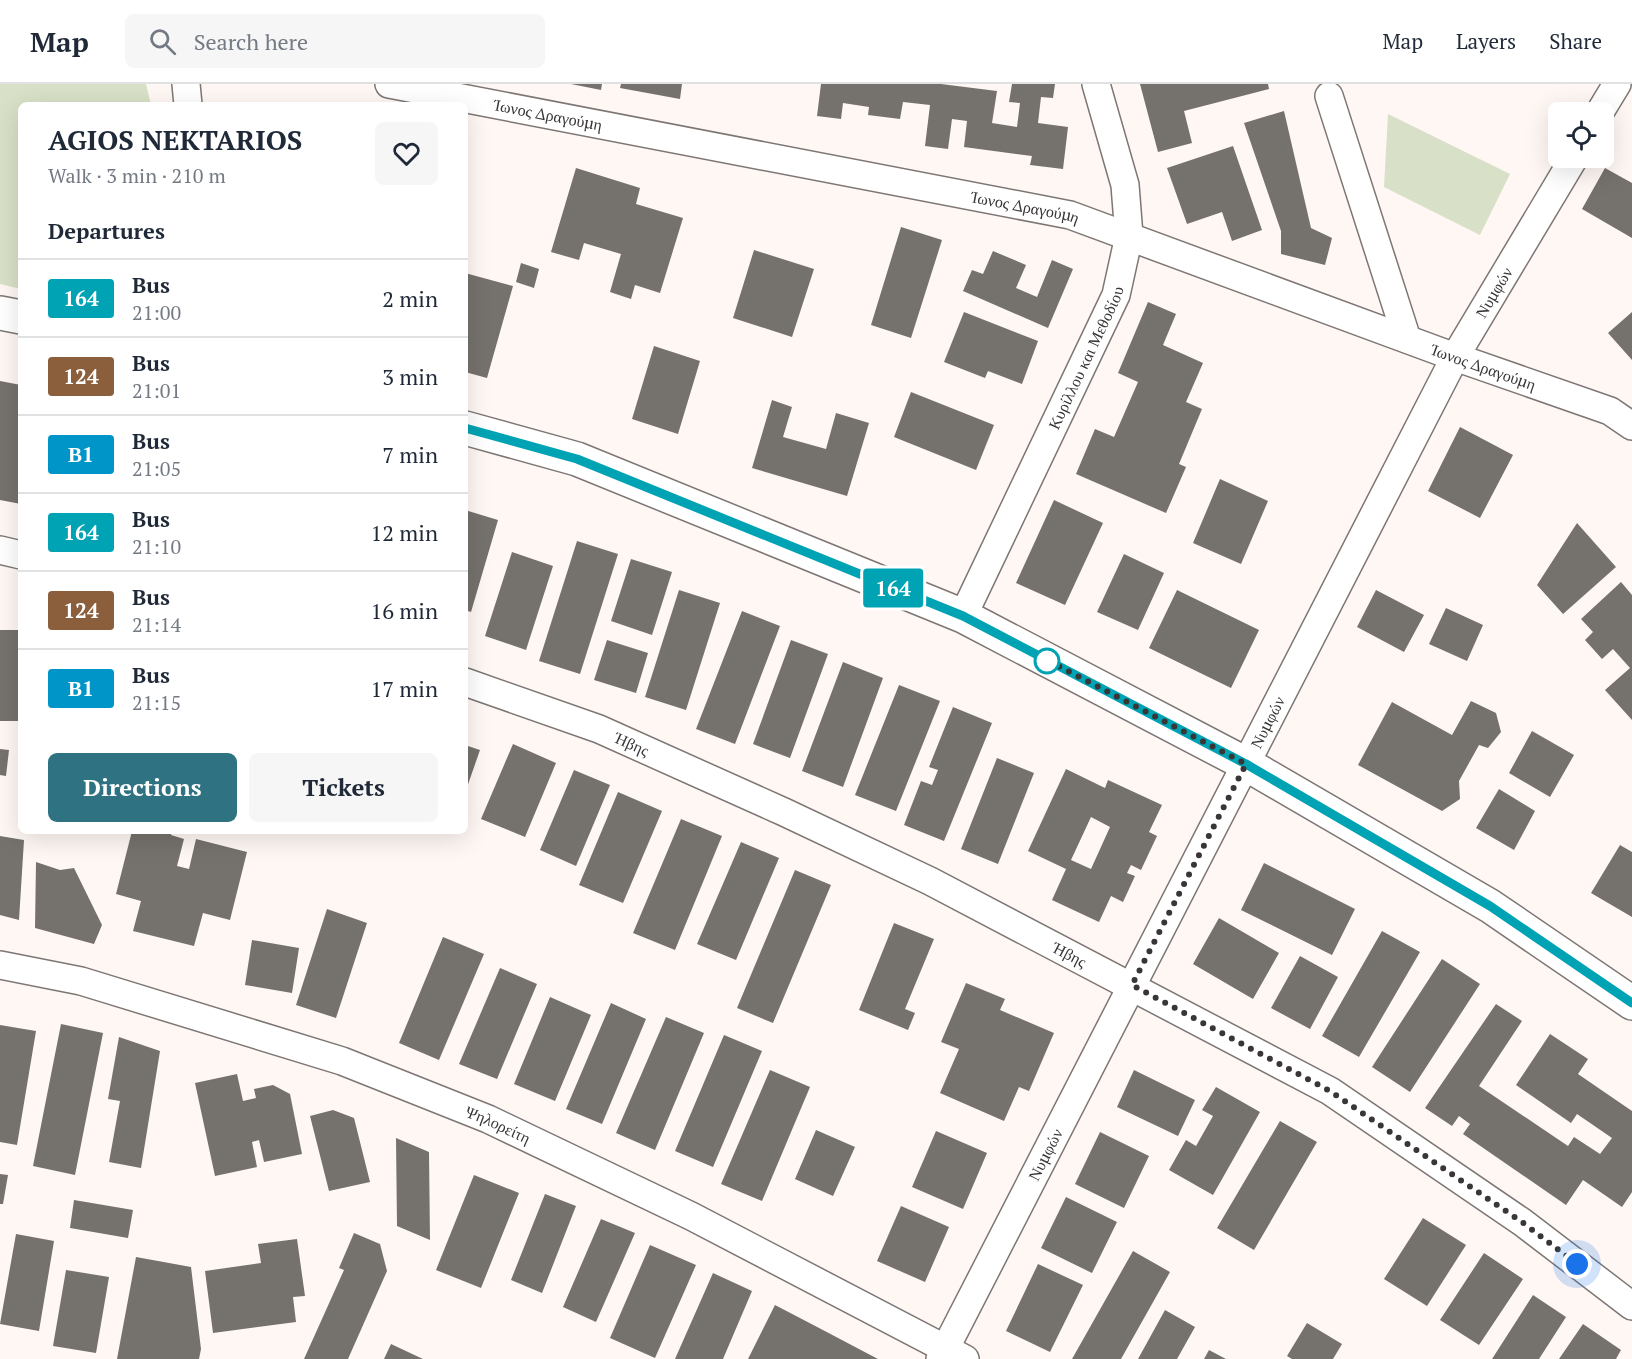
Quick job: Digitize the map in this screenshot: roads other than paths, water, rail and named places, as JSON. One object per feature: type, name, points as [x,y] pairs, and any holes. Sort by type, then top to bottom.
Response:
[{"type":"street","points":[[186,84],[188,102]]},
{"type":"street","name":"Ίωνος Δραγούμη","points":[[389,84],[1070,215],[1455,357],[1610,411],[1632,426]]},
{"type":"street","name":"Κυρίλλου και Μεθοδίου","points":[[963,616],[1116,295],[1129,236],[1125,185],[1096,84]]},
{"type":"street","points":[[1607,102],[1619,86]]},
{"type":"street","points":[[1329,96],[1407,339]]},
{"type":"street","name":"Νυμφών","points":[[950,1356],[1132,985],[1455,357],[1568,168]]},
{"type":"street","points":[[0,313],[18,316]]},
{"type":"street","points":[[468,429],[577,459],[963,616],[1246,764],[1490,906],[1632,1003]]},
{"type":"street","points":[[0,550],[18,554]]},
{"type":"street","name":"Ήβης","points":[[468,683],[599,729],[784,812],[930,881],[1132,985],[1330,1091],[1522,1222],[1632,1306]]},
{"type":"street","name":"Ψηλορείτη","points":[[0,965],[81,981],[342,1061],[488,1119],[691,1216],[950,1356]]}]
